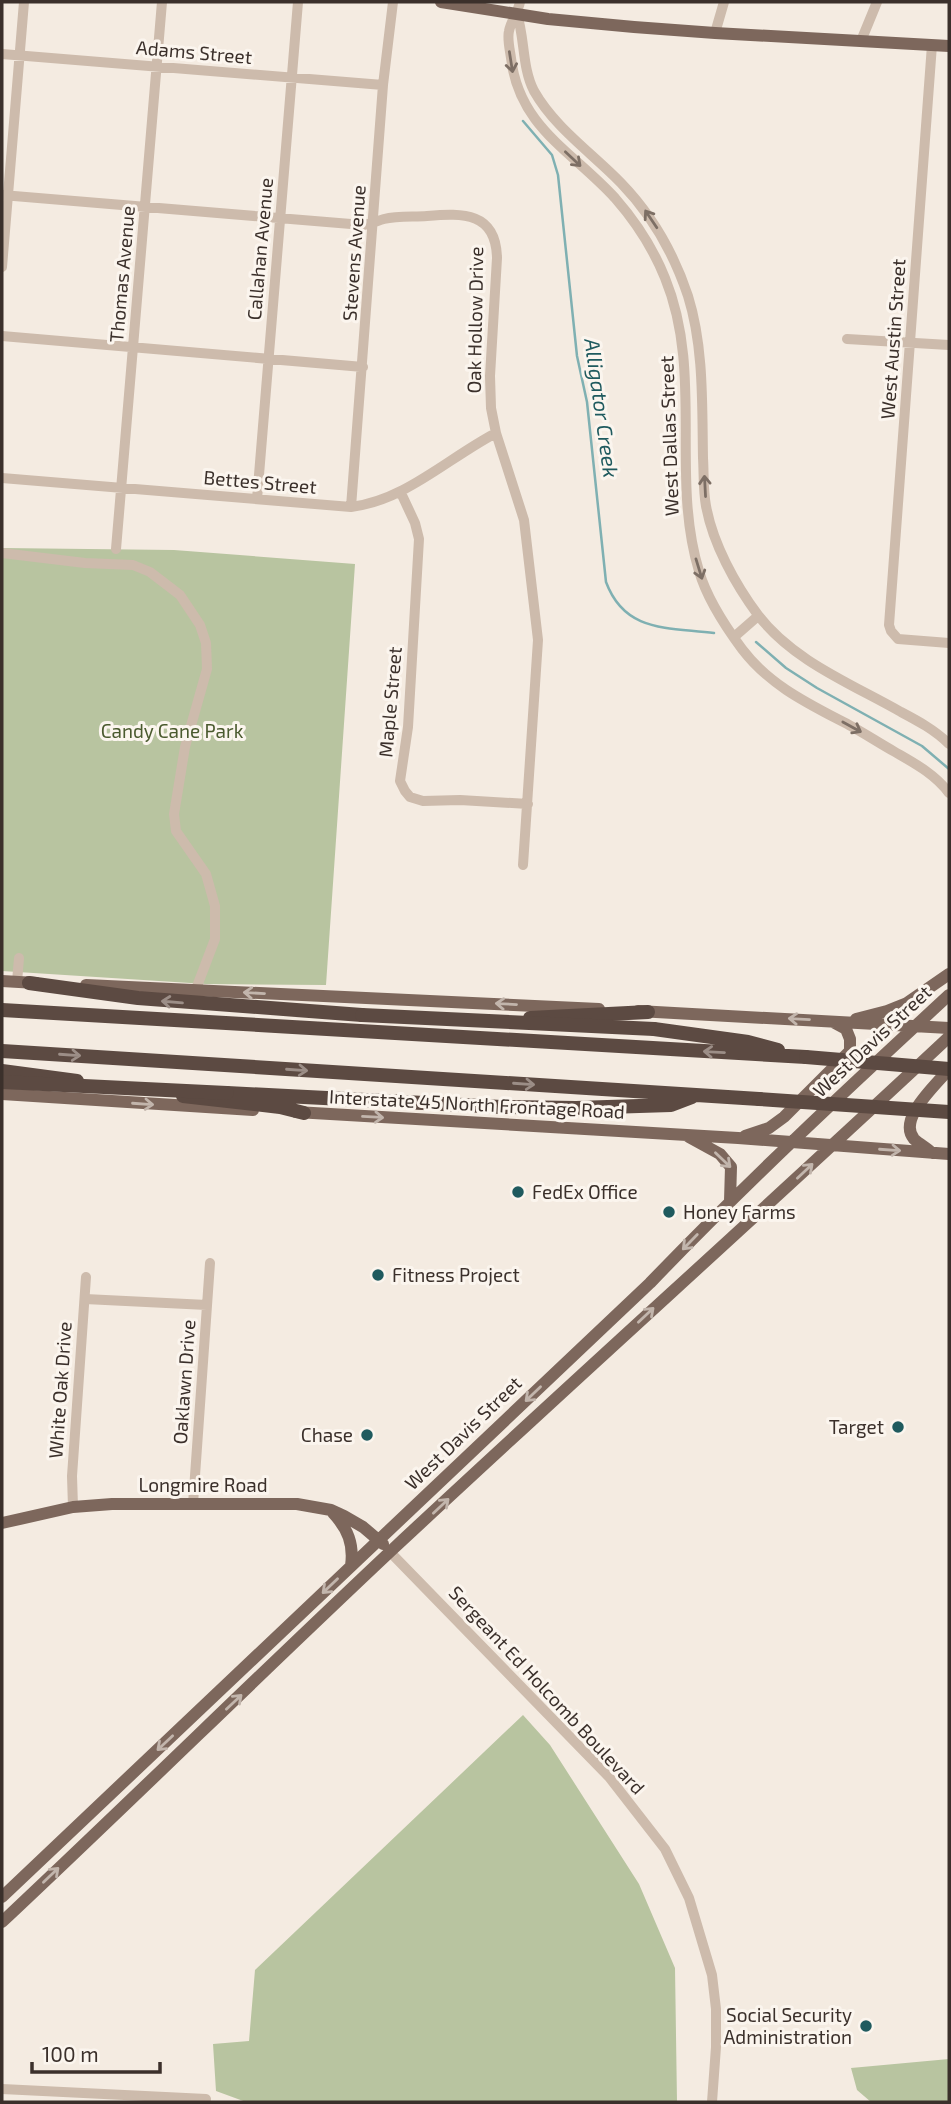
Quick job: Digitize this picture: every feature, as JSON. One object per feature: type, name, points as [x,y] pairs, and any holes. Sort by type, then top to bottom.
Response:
[{"type":"highway","points":[[23,982],[138,998],[362,1015],[654,1029],[748,1042],[806,1057]]},
{"type":"highway","points":[[2,1010],[806,1057],[949,1069]]},
{"type":"highway","points":[[222,1024],[441,1022],[648,1012]]},
{"type":"highway","points":[[2,1051],[949,1112]]},
{"type":"highway","points":[[2,1071],[220,1102],[280,1107],[304,1113]]},
{"type":"highway","points":[[2,1083],[502,1107],[671,1105],[697,1095]]},
{"type":"main road","points":[[441,2],[519,8],[548,19],[715,33],[949,46]]},
{"type":"main road","points":[[844,1022],[907,1003],[949,974]]},
{"type":"main road","points":[[2,981],[949,1028]]},
{"type":"main road","name":"West Davis Street","points":[[2,1897],[650,1283],[791,1142],[949,995]]},
{"type":"main road","points":[[738,1139],[769,1128],[850,1051],[850,1039],[846,1029],[830,1021]]},
{"type":"main road","name":"West Davis Street","points":[[2,1922],[390,1552],[949,1037]]},
{"type":"main road","points":[[932,1153],[913,1138],[909,1126],[911,1115],[949,1069]]},
{"type":"main road","name":"Interstate 45 North Frontage Road","points":[[2,1094],[685,1135],[949,1154]]},
{"type":"main road","points":[[685,1135],[720,1154],[731,1167],[730,1201]]},
{"type":"main road","name":"Longmire Road","points":[[2,1523],[73,1507],[150,1503],[297,1504],[331,1510],[363,1527],[390,1552]]},
{"type":"main road","points":[[331,1510],[348,1533],[351,1566]]},
{"type":"main road","points":[[69,1858],[67,1850],[70,1843],[119,1796],[130,1776]]},
{"type":"street","points":[[2,267],[5,195],[24,2]]},
{"type":"street","name":"Thomas Avenue","points":[[116,549],[162,2]]},
{"type":"street","name":"Callahan Avenue","points":[[257,499],[298,2]]},
{"type":"street","name":"Stevens Avenue","points":[[351,507],[383,85],[393,2]]},
{"type":"street","points":[[715,33],[724,2]]},
{"type":"street","points":[[861,41],[877,2]]},
{"type":"street","name":"West Dallas Street","points":[[519,8],[528,75],[544,108],[615,177],[652,219],[682,282],[691,309],[699,356],[706,506],[732,573],[758,616],[781,639],[808,660],[927,726],[949,744]]},
{"type":"street","name":"West Dallas Street","points":[[519,8],[509,31],[509,46],[512,70],[525,106],[556,144],[605,188],[632,219],[649,243],[666,279],[682,338],[687,397],[691,526],[699,572],[715,607],[734,637],[760,669],[785,691],[923,768],[949,793]]},
{"type":"street","name":"West Austin Street","points":[[932,45],[889,625],[894,635],[903,639],[949,643]]},
{"type":"street","name":"Adams Street","points":[[2,54],[383,85]]},
{"type":"street","points":[[605,188],[615,177]]},
{"type":"street","name":"Oak Hollow Drive","points":[[5,195],[363,225],[384,219],[458,214],[479,219],[493,235],[498,258],[489,376],[495,433],[524,520],[538,640],[523,865]]},
{"type":"street","points":[[649,243],[660,251],[673,278],[682,282]]},
{"type":"street","points":[[676,313],[691,309]]},
{"type":"street","points":[[2,336],[363,367]]},
{"type":"street","points":[[847,339],[949,345]]},
{"type":"street","points":[[687,397],[701,397]]},
{"type":"street","name":"Bettes Street","points":[[2,478],[351,507],[401,493],[468,447],[495,433]]},
{"type":"street","name":"Maple Street","points":[[401,493],[419,538],[408,727],[400,781],[410,797],[422,801],[528,804]]},
{"type":"street","points":[[691,526],[710,520]]},
{"type":"street","points":[[2,553],[104,565],[133,565],[150,572],[180,595],[194,612],[200,625],[206,643],[207,669],[186,747],[174,814],[176,831],[206,874],[215,906],[215,939],[196,989]]},
{"type":"street","points":[[734,637],[758,616]]},
{"type":"street","points":[[19,958],[23,982]]},
{"type":"street","name":"Oaklawn Drive","points":[[192,1503],[210,1262]]},
{"type":"street","name":"White Oak Drive","points":[[73,1507],[72,1476],[86,1277]]},
{"type":"street","points":[[85,1299],[207,1305]]},
{"type":"street","name":"Sergeant Ed Holcomb Boulevard","points":[[390,1552],[609,1777],[665,1849],[689,1899],[712,1975],[716,2047],[712,2102]]},
{"type":"street","points":[[2,2090],[206,2099]]},
{"type":"green space","name":"Candy Cane Park","points":[[2,548],[174,550],[355,564],[326,985],[206,984],[2,971]]},
{"type":"green space","points":[[523,1715],[550,1745],[639,1884],[675,1968],[677,2102],[246,2102],[216,2091],[213,2044],[249,2041],[255,1970]]},
{"type":"green space","points":[[949,2059],[949,2102],[871,2102],[857,2090],[851,2068]]},
{"type":"waterway","name":"Alligator Creek","points":[[523,121],[552,155],[558,175],[577,356],[587,402],[606,582],[614,599],[624,611],[636,619],[665,628],[714,633]]},
{"type":"waterway","name":"Alligator Creek","points":[[756,642],[786,668],[922,746],[949,769]]},
{"type":"place","name":"FedEx Office","points":[[518,1192]]},
{"type":"place","name":"Honey Farms","points":[[669,1212]]},
{"type":"place","name":"Fitness Project","points":[[378,1275]]},
{"type":"place","name":"Target","points":[[898,1427]]},
{"type":"place","name":"Chase","points":[[367,1435]]},
{"type":"place","name":"Social Security Administration","points":[[866,2026]]}]
